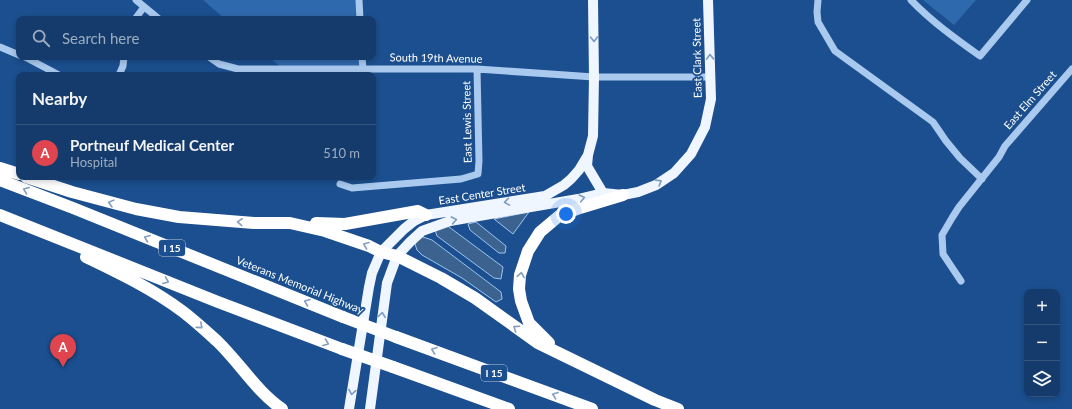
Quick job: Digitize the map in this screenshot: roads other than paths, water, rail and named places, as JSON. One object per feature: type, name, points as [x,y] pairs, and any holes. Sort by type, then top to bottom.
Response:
[{"type":"highway","points":[[0,168],[16,173]]},
{"type":"highway","name":"Veterans Memorial Highway","points":[[0,180],[343,317],[592,409]]},
{"type":"highway","points":[[35,180],[72,192],[136,209],[179,217],[254,223],[345,224],[418,211],[426,215]]},
{"type":"highway","points":[[562,354],[529,324],[521,301],[519,289],[520,275],[528,251],[540,232],[559,216],[623,195]]},
{"type":"highway","points":[[0,215],[218,302],[342,349],[509,409]]},
{"type":"highway","points":[[290,223],[325,231],[369,246],[381,252],[397,256],[441,278],[475,298],[538,343],[655,400],[678,409]]},
{"type":"highway","points":[[35,228],[82,255],[117,271],[182,311],[218,342],[265,395],[282,409]]},
{"type":"main road","name":"East Center Street","points":[[349,409],[369,287],[372,273],[381,252],[404,229],[426,215],[545,196],[564,185],[579,170],[588,155],[593,136],[593,0]]},
{"type":"main road","name":"East Clark Street","points":[[603,194],[623,195],[638,192],[656,185],[674,173],[691,154],[705,127],[711,100],[708,0]]},
{"type":"main road","points":[[588,155],[587,166],[603,194]]},
{"type":"main road","name":"East Center Street","points":[[370,409],[386,283],[397,256],[410,242],[422,232],[450,221],[603,194]]},
{"type":"street","points":[[136,0],[155,16]]},
{"type":"street","points":[[359,0],[360,16]]},
{"type":"street","points":[[818,0],[818,22],[835,51],[933,122],[960,158],[982,179]]},
{"type":"street","points":[[911,0],[923,12],[980,56],[1026,0]]},
{"type":"street","points":[[137,16],[144,7]]},
{"type":"street","points":[[0,47],[16,54]]},
{"type":"street","points":[[30,60],[53,72]]},
{"type":"street","points":[[121,72],[124,60]]},
{"type":"street","name":"South 19th Avenue","points":[[213,60],[219,64],[238,69],[477,69],[594,77],[711,77]]},
{"type":"street","points":[[362,60],[363,69]]},
{"type":"street","name":"East Lewis Street","points":[[340,184],[352,188],[461,179],[478,174],[477,69]]},
{"type":"street","name":"East Elm Street","points":[[961,281],[943,254],[942,235],[959,207],[1006,146],[1072,69]]},
{"type":"place","name":"Portneuf Medical Center","points":[[63,367]]}]
